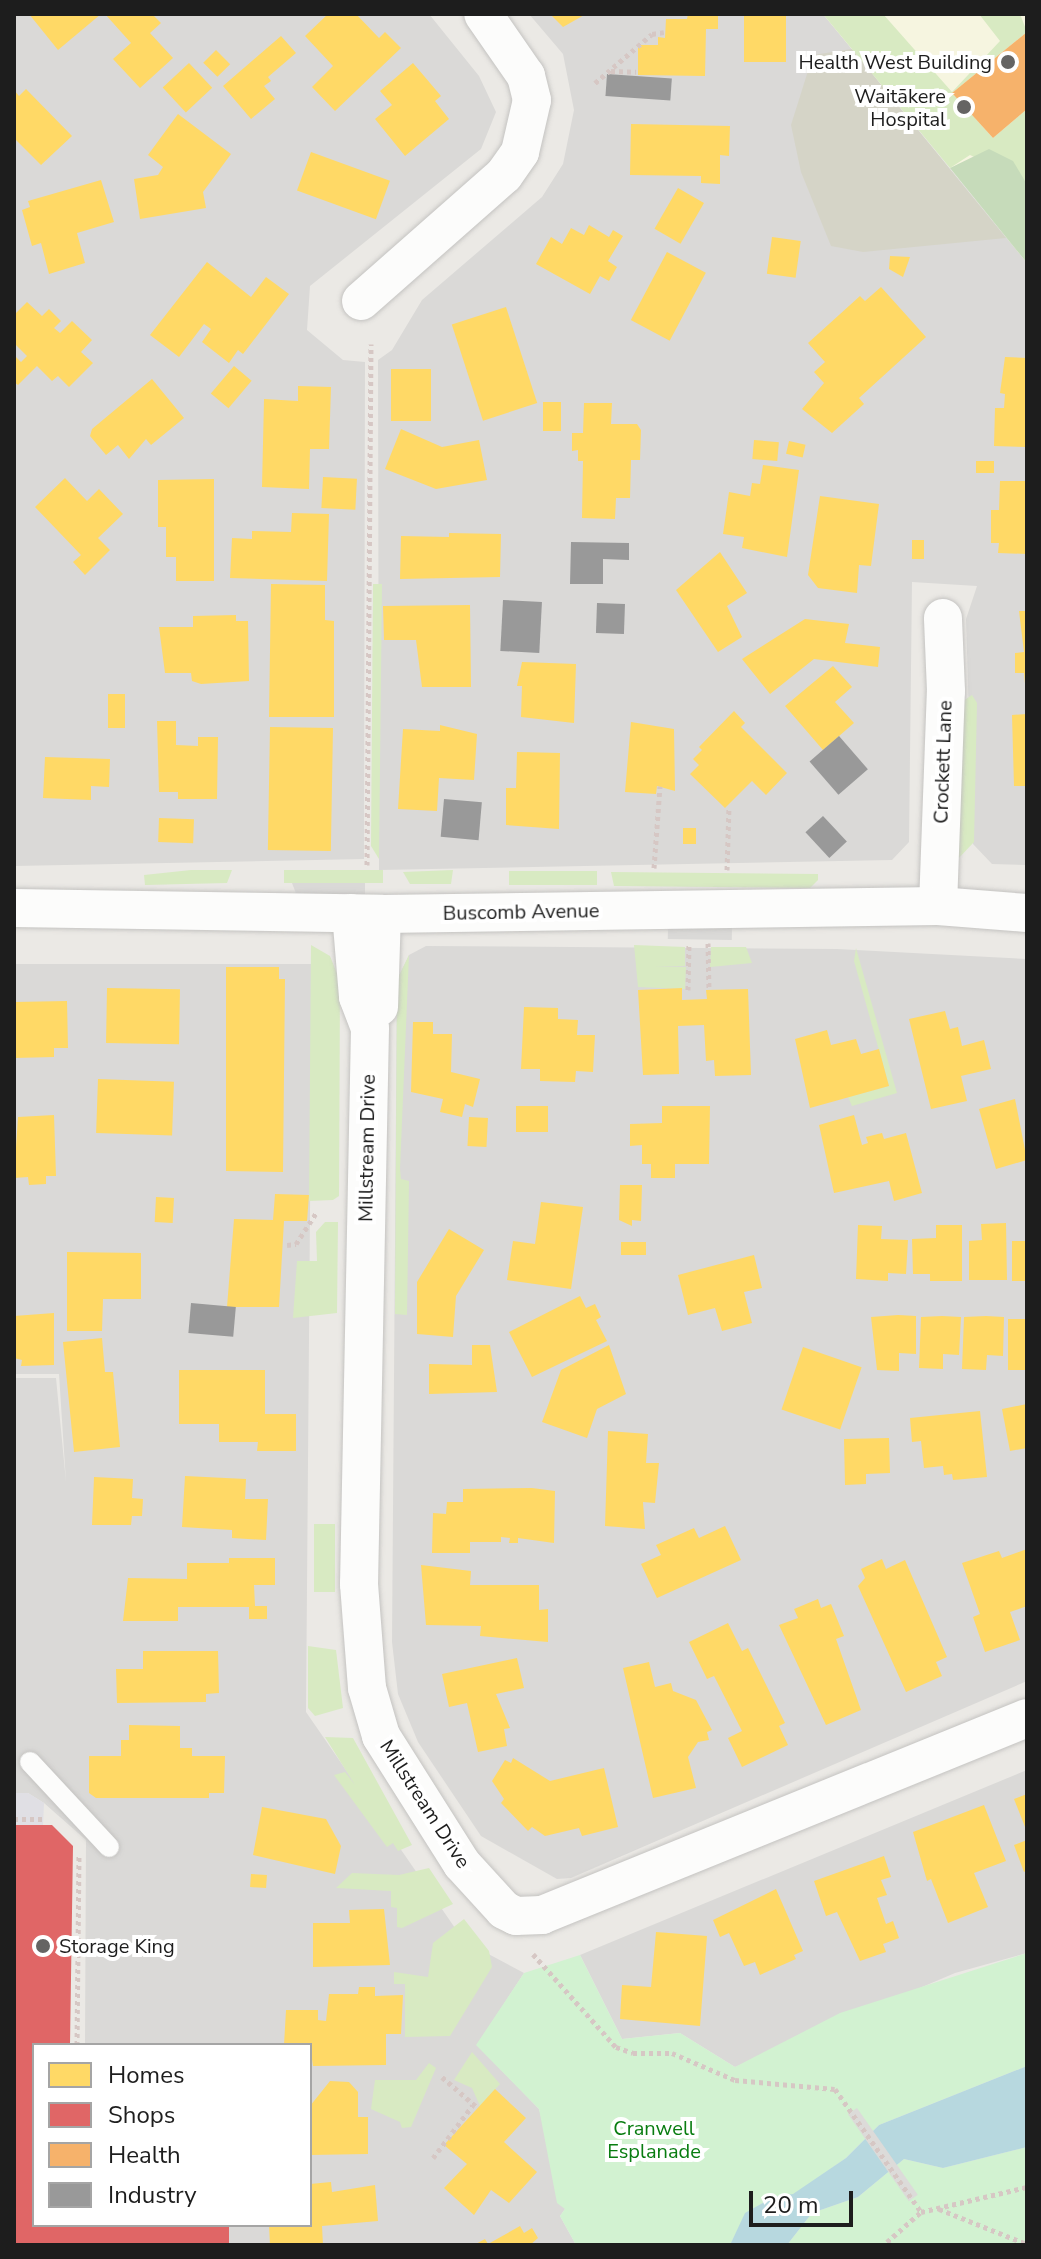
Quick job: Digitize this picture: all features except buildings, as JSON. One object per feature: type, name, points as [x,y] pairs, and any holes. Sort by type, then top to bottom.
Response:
[{"type":"street","points":[[361,301],[504,175],[520,152],[532,100],[526,76],[483,14]]},
{"type":"street","name":"Crockett Lane","points":[[938,906],[946,691],[943,618]]},
{"type":"street","name":"Buscomb Avenue","points":[[14,908],[366,914],[938,906],[1027,913]]},
{"type":"street","name":"Millstream Drive","points":[[366,914],[358,997],[370,1028],[359,1584],[367,1688],[381,1736],[462,1864],[496,1903],[516,1916],[542,1915],[1027,1718]]},
{"type":"lane","points":[[30,1762],[109,1847]]},
{"type":"path","points":[[595,83],[652,34],[664,32]]},
{"type":"path","points":[[610,71],[636,72]]},
{"type":"path","points":[[367,865],[371,344]]},
{"type":"path","points":[[654,868],[660,786]]},
{"type":"path","points":[[727,870],[729,807]]},
{"type":"path","points":[[688,990],[689,942]]},
{"type":"path","points":[[708,942],[709,990]]},
{"type":"path","points":[[287,1245],[296,1244],[317,1212]]},
{"type":"path","points":[[14,1819],[55,1820]]},
{"type":"path","points":[[77,2043],[79,1845]]},
{"type":"path","points":[[533,1954],[616,2047],[633,2053],[672,2053],[735,2080],[835,2089],[921,2212]]},
{"type":"path","points":[[433,2158],[475,2106],[442,2077]]},
{"type":"path","points":[[887,2242],[921,2212],[1027,2187]]},
{"type":"path","points":[[936,2208],[1027,2244]]},
{"type":"shaded area","points":[[14,14],[429,14],[479,76],[496,112],[481,149],[310,286],[307,330],[343,360],[365,362],[364,859],[14,866]]},
{"type":"shaded area","points":[[529,14],[823,14],[1027,263],[1027,865],[992,864],[973,844],[966,619],[977,586],[912,582],[909,842],[892,860],[379,870],[378,360],[392,350],[422,300],[542,197],[563,164],[574,110],[563,54]]},
{"type":"shaded area","name":"Waitākere Hospital","points":[[823,14],[1027,14],[1027,263],[948,165]]},
{"type":"shaded area","points":[[852,49],[1006,238],[863,252],[831,246],[801,172],[791,125],[813,55]]},
{"type":"shaded area","points":[[292,883],[365,883],[365,895],[297,896]]},
{"type":"shaded area","points":[[668,927],[732,928],[732,940],[668,939]]},
{"type":"shaded area","points":[[426,946],[837,949],[1027,959],[1027,1681],[571,1878],[557,1879],[481,1836],[418,1742],[398,1694],[392,1642],[397,980],[409,955]]},
{"type":"shaded area","points":[[14,964],[312,964],[306,1712],[464,1941],[524,1973],[477,2045],[539,2109],[565,2209],[560,2216],[576,2245],[229,2245],[229,2227],[312,2227],[312,2043],[85,2043],[86,1840],[44,1803],[28,1793],[14,1793],[14,1378],[56,1378],[66,1482],[59,1374],[14,1374]]},
{"type":"shaded area","points":[[1027,1770],[1027,1953],[955,1973],[735,2067],[680,2033],[622,2039],[580,1955]]},
{"type":"shaded area","points":[[14,1793],[28,1793],[44,1803],[43,1825],[14,1825]]},
{"type":"green space","points":[[823,14],[883,14],[952,92],[1000,41],[979,14],[1020,14],[1027,32],[952,93],[993,138],[1027,109],[1027,187],[1025,181],[970,155],[950,168]]},
{"type":"green space","points":[[989,149],[1013,161],[1025,181],[1027,263],[950,168]]},
{"type":"green space","points":[[373,584],[382,584],[379,859],[371,846]]},
{"type":"green space","points":[[972,695],[977,703],[974,842],[957,860],[963,701]]},
{"type":"green space","points":[[232,870],[227,883],[145,885],[144,875]]},
{"type":"green space","points":[[284,870],[383,870],[383,883],[284,883]]},
{"type":"green space","points":[[453,870],[451,884],[410,884],[403,872]]},
{"type":"green space","points":[[509,871],[597,871],[597,885],[509,885]]},
{"type":"green space","points":[[611,872],[818,874],[818,880],[810,888],[614,886]]},
{"type":"green space","points":[[311,945],[330,956],[340,981],[339,1196],[333,1200],[309,1201]]},
{"type":"green space","points":[[634,945],[685,947],[685,966],[654,966],[686,967],[685,989],[638,987]]},
{"type":"green space","points":[[711,947],[746,947],[752,963],[710,967]]},
{"type":"green space","points":[[856,948],[897,1093],[852,1106],[848,1097],[889,1086],[854,961]]},
{"type":"green space","points":[[409,955],[400,1169],[401,1179],[409,1181],[407,1315],[395,1314],[397,980]]},
{"type":"green space","points":[[325,1222],[338,1222],[337,1313],[293,1318],[297,1261],[317,1261],[316,1232]]},
{"type":"green space","points":[[314,1524],[335,1524],[335,1592],[314,1592]]},
{"type":"green space","points":[[308,1646],[336,1650],[343,1708],[315,1716],[308,1708]]},
{"type":"green space","points":[[325,1737],[353,1738],[412,1845],[398,1851],[393,1843],[387,1847],[334,1775],[345,1772],[355,1785]]},
{"type":"green space","points":[[429,1868],[453,1904],[402,1928],[397,1927],[397,1908],[391,1907],[391,1891],[336,1888],[352,1873],[399,1875]]},
{"type":"green space","points":[[464,1919],[489,1951],[492,1967],[450,2036],[405,2037],[405,1984],[394,1984],[394,1972],[428,1977],[433,1943]]},
{"type":"green space","name":"Cranwell Esplanade","points":[[1027,1953],[1027,2066],[879,2125],[846,2158],[793,2195],[773,2197],[746,2213],[730,2245],[576,2245],[560,2216],[565,2209],[557,2203],[539,2109],[476,2045],[524,1973],[580,1955],[622,2039],[680,2033],[735,2067],[840,2013]]},
{"type":"green space","points":[[472,2052],[500,2084],[480,2106],[472,2088],[454,2080]]},
{"type":"green space","points":[[429,2063],[436,2068],[411,2127],[402,2128],[400,2122],[371,2109],[375,2080],[416,2080]]},
{"type":"green space","points":[[1027,2147],[1027,2245],[787,2245],[812,2213],[858,2197],[904,2159],[943,2168]]},
{"type":"water","points":[[1027,2066],[1027,2147],[943,2168],[904,2159],[858,2197],[812,2213],[787,2245],[730,2245],[745,2213],[773,2197],[793,2194],[846,2158],[879,2125]]},
{"type":"pier","points":[[857,2108],[918,2195],[909,2201],[848,2114]]},
{"type":"place","name":"Health West Building","points":[[1008,62]]},
{"type":"place","name":"Waitākere Hospital","points":[[964,107]]},
{"type":"place","name":"Storage King","points":[[43,1946]]}]
